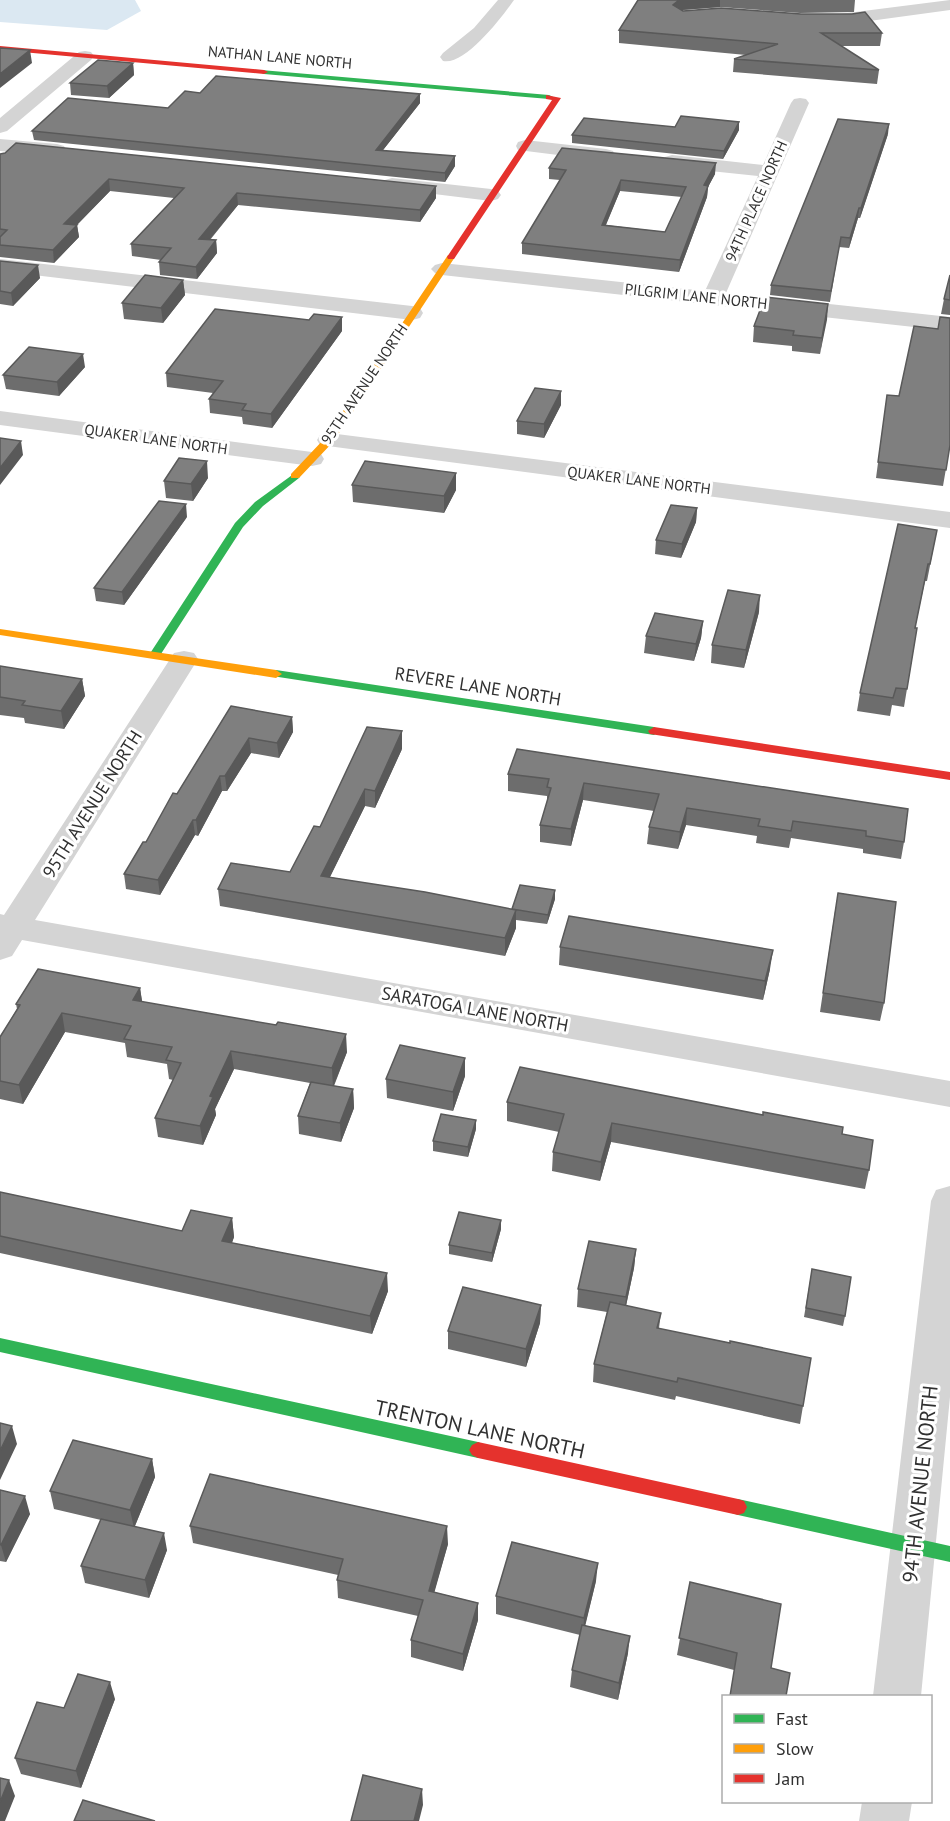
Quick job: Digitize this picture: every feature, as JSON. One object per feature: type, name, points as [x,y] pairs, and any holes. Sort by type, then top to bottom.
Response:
[{"type":"street","points":[[449,57],[480,32],[506,0]]},
{"type":"street","points":[[808,21],[850,21],[910,8],[950,5]]},
{"type":"street","name":"NATHAN LANE NORTH","points":[[0,48],[557,99]]},
{"type":"street","points":[[0,127],[85,56]]},
{"type":"street","name":"95TH AVENUE NORTH","points":[[5,933],[170,657],[239,525],[259,504],[312,459],[329,440],[557,99]]},
{"type":"street","name":"94TH PLACE NORTH","points":[[713,298],[800,104]]},
{"type":"street","points":[[0,145],[70,152]]},
{"type":"street","points":[[525,146],[629,157]]},
{"type":"street","points":[[653,159],[769,171]]},
{"type":"street","points":[[374,183],[491,195]]},
{"type":"street","points":[[0,265],[412,313]]},
{"type":"street","name":"PILGRIM LANE NORTH","points":[[442,269],[950,324]]},
{"type":"street","name":"QUAKER LANE NORTH","points":[[0,418],[312,459]]},
{"type":"street","name":"QUAKER LANE NORTH","points":[[329,440],[950,520]]},
{"type":"street","name":"REVERE LANE NORTH","points":[[0,632],[950,776]]},
{"type":"street","name":"SARATOGA LANE NORTH","points":[[5,933],[950,1094]]},
{"type":"street","name":"94TH AVENUE NORTH","points":[[897,1695],[931,1550],[950,1201]]},
{"type":"street","name":"TRENTON LANE NORTH","points":[[0,1345],[931,1550]]},
{"type":"street","points":[[885,1821],[886,1803]]},
{"type":"shaded area","points":[[0,0],[135,0],[141,11],[107,30],[0,22]]},
{"type":"building","points":[[638,0],[679,0],[673,5],[683,11],[721,8],[801,14],[865,12],[882,33],[821,33],[879,70],[734,59],[778,44],[619,30]]},
{"type":"building","points":[[0,48],[30,50],[0,74]]},
{"type":"building","points":[[98,60],[133,63],[107,86],[70,83]]},
{"type":"building","points":[[216,76],[420,94],[376,150],[455,156],[445,173],[32,131],[68,98],[168,108],[185,91],[200,93]]},
{"type":"building","points":[[681,116],[739,122],[724,151],[572,135],[584,118],[675,127]]},
{"type":"building","points":[[838,119],[889,124],[850,238],[841,237],[831,291],[771,285]]},
{"type":"building","points":[[16,143],[436,186],[420,210],[237,193],[199,239],[216,240],[196,267],[159,262],[171,248],[131,244],[184,188],[109,179],[64,224],[77,225],[53,250],[0,245],[0,237],[7,230],[0,229],[0,154],[5,153]]},
{"type":"building","points":[[562,148],[716,163],[704,185],[708,186],[680,260],[522,243],[566,170],[549,168]],"holes":[[[621,180],[686,187],[665,232],[602,225]]]},
{"type":"building","points":[[0,261],[38,265],[11,293],[0,291]]},
{"type":"building","points":[[145,275],[183,280],[161,308],[122,303]]},
{"type":"building","points":[[950,275],[950,300],[944,299]]},
{"type":"building","points":[[765,297],[828,304],[822,338],[793,335],[794,331],[754,326]]},
{"type":"building","points":[[215,309],[309,320],[314,314],[342,317],[271,414],[242,410],[246,404],[209,399],[223,381],[166,373]]},
{"type":"building","points":[[940,317],[950,318],[950,445],[946,470],[878,462],[887,395],[899,396],[914,326],[938,329]]},
{"type":"building","points":[[29,347],[83,354],[57,382],[3,375]]},
{"type":"building","points":[[535,388],[561,391],[544,424],[517,421]]},
{"type":"building","points":[[0,438],[21,441],[0,468]]},
{"type":"building","points":[[179,458],[207,461],[191,484],[164,481]]},
{"type":"building","points":[[365,461],[456,473],[444,496],[352,485]]},
{"type":"building","points":[[159,501],[186,504],[122,592],[94,588]]},
{"type":"building","points":[[671,505],[697,508],[682,544],[656,540]]},
{"type":"building","points":[[898,524],[937,530],[915,628],[917,628],[907,689],[896,688],[893,698],[860,693]]},
{"type":"building","points":[[728,590],[760,595],[746,650],[712,645]]},
{"type":"building","points":[[655,613],[703,621],[696,644],[646,636]]},
{"type":"building","points":[[0,666],[82,679],[61,711],[22,705],[25,701],[0,697]]},
{"type":"building","points":[[231,706],[292,717],[277,743],[249,738],[225,776],[220,776],[196,820],[193,820],[158,880],[124,874],[143,842],[146,842],[173,793],[177,794]]},
{"type":"building","points":[[367,727],[402,731],[375,791],[365,789],[321,876],[425,892],[516,910],[505,938],[218,889],[231,863],[290,872],[314,826],[320,827]]},
{"type":"building","points":[[517,749],[908,809],[904,842],[866,836],[866,831],[793,821],[791,831],[758,826],[760,819],[687,808],[680,832],[649,827],[659,794],[584,783],[571,829],[540,825],[551,788],[547,787],[549,779],[508,774]]},
{"type":"building","points":[[520,885],[555,890],[548,915],[512,909]]},
{"type":"building","points":[[838,893],[896,902],[884,1003],[823,993]]},
{"type":"building","points":[[569,916],[773,950],[765,981],[560,947]]},
{"type":"building","points":[[38,969],[140,988],[133,1000],[276,1025],[278,1022],[346,1034],[332,1068],[231,1051],[210,1096],[213,1097],[200,1126],[155,1118],[181,1063],[166,1060],[172,1047],[124,1039],[131,1026],[62,1013],[19,1085],[0,1081],[0,1037],[20,1005],[16,1004]]},
{"type":"building","points":[[400,1045],[465,1058],[453,1092],[386,1079]]},
{"type":"building","points":[[520,1067],[763,1115],[763,1112],[843,1127],[842,1134],[873,1140],[869,1170],[612,1123],[601,1162],[553,1152],[564,1114],[507,1102]]},
{"type":"building","points":[[311,1082],[353,1089],[340,1123],[298,1116]]},
{"type":"building","points":[[441,1114],[476,1120],[468,1147],[433,1141]]},
{"type":"building","points":[[0,1192],[182,1231],[191,1210],[232,1218],[222,1241],[387,1273],[370,1316],[0,1236]]},
{"type":"building","points":[[459,1212],[501,1220],[492,1253],[449,1245]]},
{"type":"building","points":[[589,1241],[636,1249],[626,1297],[578,1289]]},
{"type":"building","points":[[812,1269],[851,1277],[845,1316],[806,1308]]},
{"type":"building","points":[[463,1287],[541,1305],[526,1349],[448,1331]]},
{"type":"building","points":[[610,1302],[661,1313],[657,1328],[811,1358],[803,1406],[678,1378],[677,1382],[594,1364]]},
{"type":"building","points":[[0,1423],[12,1426],[0,1451]]},
{"type":"building","points":[[73,1440],[152,1459],[130,1510],[50,1491]]},
{"type":"building","points":[[210,1474],[447,1526],[429,1591],[478,1603],[463,1654],[411,1640],[423,1600],[337,1580],[343,1559],[190,1526]]},
{"type":"building","points":[[0,1490],[25,1496],[1,1545],[0,1544]]},
{"type":"building","points":[[101,1519],[164,1533],[145,1580],[81,1566]]},
{"type":"building","points":[[512,1542],[598,1563],[584,1618],[496,1596]]},
{"type":"building","points":[[690,1582],[781,1604],[771,1668],[790,1673],[786,1695],[730,1695],[737,1653],[679,1638]]},
{"type":"building","points":[[582,1625],[630,1636],[619,1683],[572,1670]]},
{"type":"building","points":[[78,1674],[110,1682],[76,1771],[15,1758],[37,1702],[64,1708]]},
{"type":"building","points":[[363,1775],[422,1789],[414,1821],[351,1821]]},
{"type":"building","points":[[0,1778],[9,1780],[0,1802]]},
{"type":"building","points":[[83,1800],[155,1821],[74,1821]]},
{"type":"traffic: fast","points":[[264,72],[549,97]]},
{"type":"traffic: fast","points":[[155,655],[239,525],[259,504],[295,476]]},
{"type":"traffic: fast","points":[[276,674],[654,731]]},
{"type":"traffic: fast","points":[[0,1345],[478,1450]]},
{"type":"traffic: fast","points":[[738,1507],[950,1554]]},
{"type":"traffic: slow","points":[[295,476],[329,440],[451,257]]},
{"type":"traffic: slow","points":[[0,632],[276,674]]},
{"type":"traffic: jam","points":[[0,48],[264,72]]},
{"type":"traffic: jam","points":[[451,257],[557,98],[549,97]]},
{"type":"traffic: jam","points":[[654,731],[950,776]]},
{"type":"traffic: jam","points":[[478,1450],[738,1507]]}]
